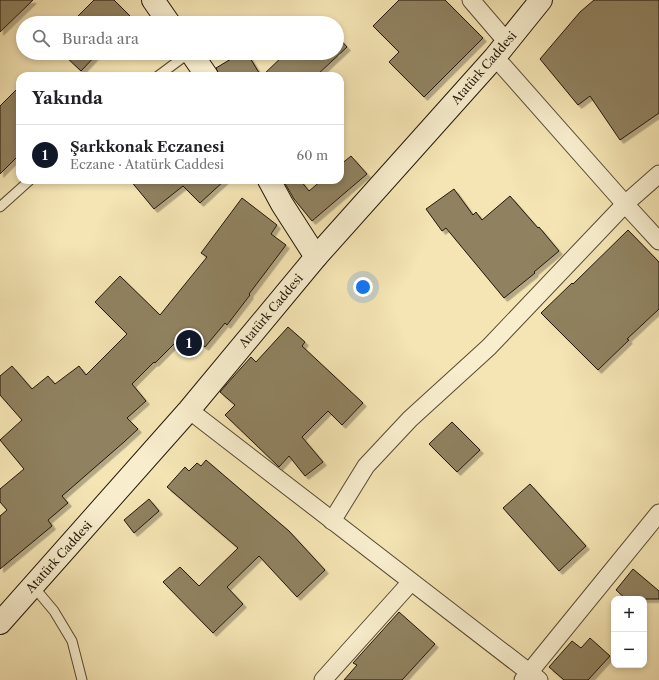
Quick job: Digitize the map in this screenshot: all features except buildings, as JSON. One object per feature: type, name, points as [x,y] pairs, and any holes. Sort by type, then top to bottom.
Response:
[{"type":"main road","points":[[153,0],[164,16]]},
{"type":"main road","name":"Atatürk Caddesi","points":[[0,623],[189,410],[316,257],[501,49],[541,0]]},
{"type":"main road","points":[[195,60],[204,72]]},
{"type":"main road","points":[[271,184],[282,204],[316,257]]},
{"type":"street","points":[[471,0],[501,49],[625,204],[659,241]]},
{"type":"street","points":[[332,521],[366,466],[410,418],[488,347],[625,204],[659,174]]},
{"type":"street","points":[[189,410],[412,582],[530,677],[659,514]]},
{"type":"street","points":[[323,680],[412,582]]},
{"type":"lane","points":[[164,72],[180,60]]},
{"type":"lane","points":[[0,207],[26,184]]},
{"type":"lane","points":[[33,586],[54,611],[72,641],[82,680]]},
{"type":"place","name":"Şarkkonak Eczanesi","points":[[189,343]]}]
